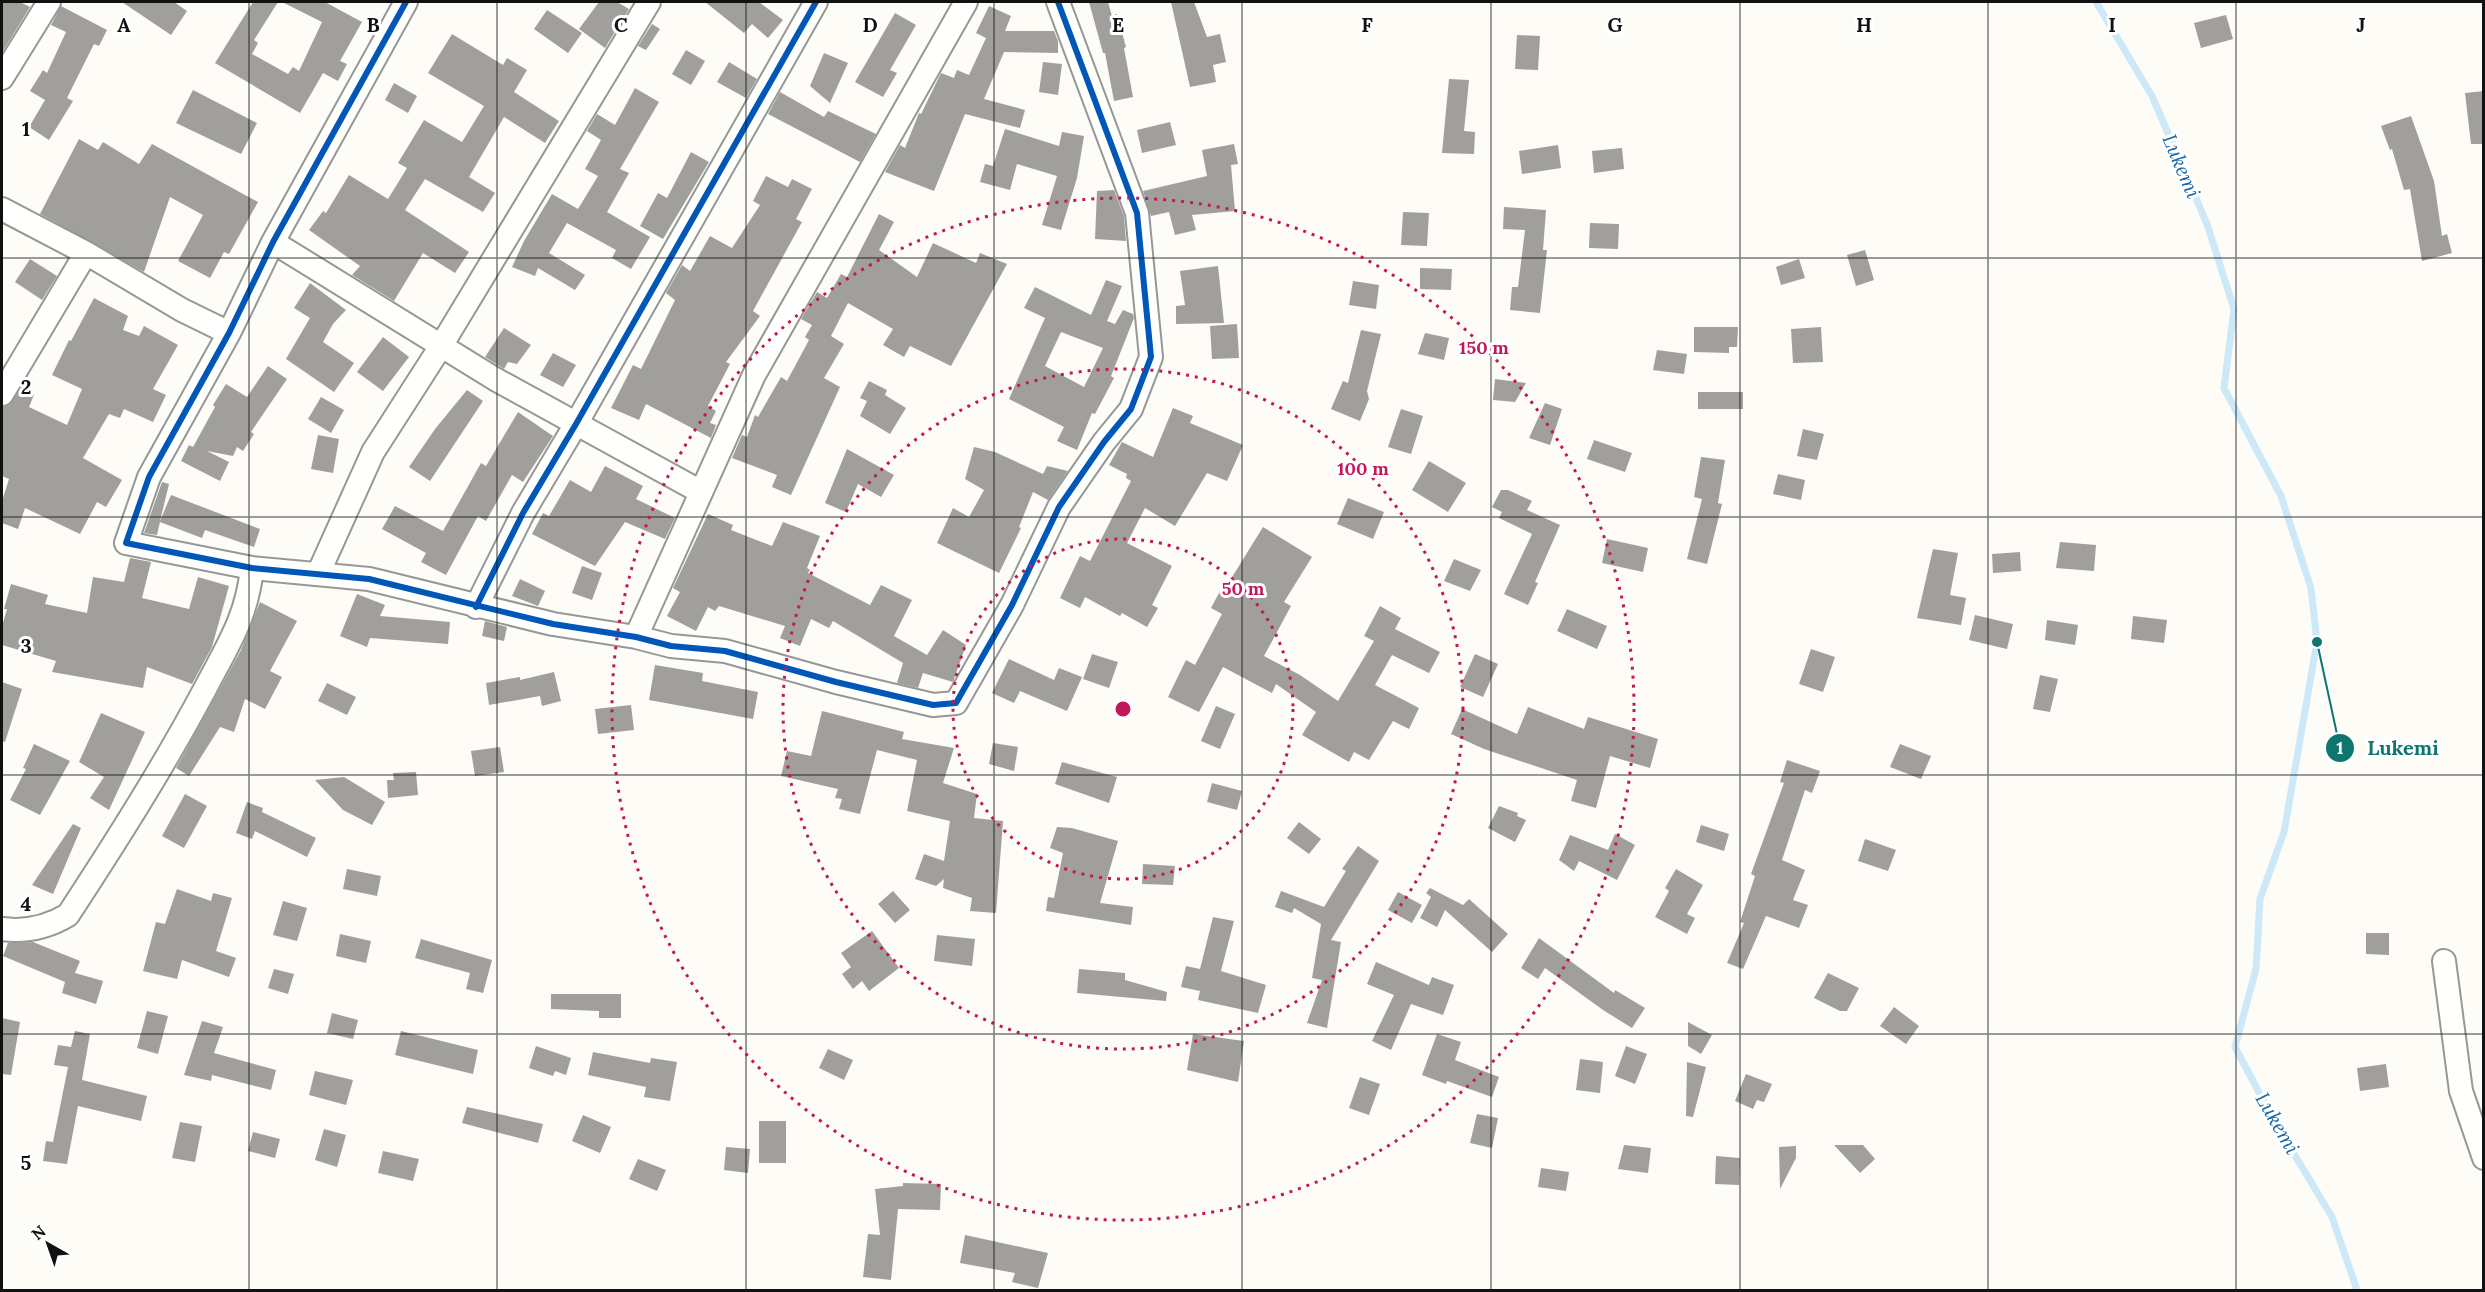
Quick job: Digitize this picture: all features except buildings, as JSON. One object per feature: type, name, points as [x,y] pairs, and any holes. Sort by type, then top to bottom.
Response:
[{"type":"street","points":[[2,78],[49,2]]},
{"type":"street","points":[[406,2],[273,242],[229,333],[149,477],[126,543],[252,568],[369,579],[553,624],[636,636],[671,646],[725,651],[836,682],[933,705],[956,703],[1012,605],[1059,507],[1104,442],[1131,410],[1151,357],[1137,213],[1058,2]]},
{"type":"street","points":[[318,574],[373,452],[441,346],[649,2]]},
{"type":"street","points":[[476,607],[523,513],[816,2]]},
{"type":"street","points":[[636,636],[754,375],[966,2]]},
{"type":"street","points":[[2,209],[86,253],[182,310],[229,333]]},
{"type":"street","points":[[273,242],[441,346],[700,492]]},
{"type":"street","points":[[2,394],[86,253]]},
{"type":"street","points":[[2,929],[14,930],[50,925],[68,915],[136,811],[228,649],[250,588],[252,568]]},
{"type":"street","points":[[2444,961],[2461,1091],[2484,1158]]},
{"type":"waterway","name":"Lukemi","points":[[2096,2],[2152,96],[2207,224],[2234,309],[2224,388],[2281,496],[2311,588],[2317,642],[2284,832],[2260,899],[2256,969],[2235,1047],[2272,1117],[2332,1217],[2357,1290]]},
{"type":"cycle path","points":[[406,2],[273,242],[229,333],[149,477],[126,543],[252,568],[369,579],[553,624],[636,637],[671,646],[725,651],[836,682],[933,705],[956,703],[1012,605],[1059,507],[1104,442],[1131,409],[1151,357],[1137,213],[1058,2]]},
{"type":"cycle path","points":[[476,607],[523,513],[816,2]]},
{"type":"place","name":"Lukemi","points":[[2317,642]]}]
